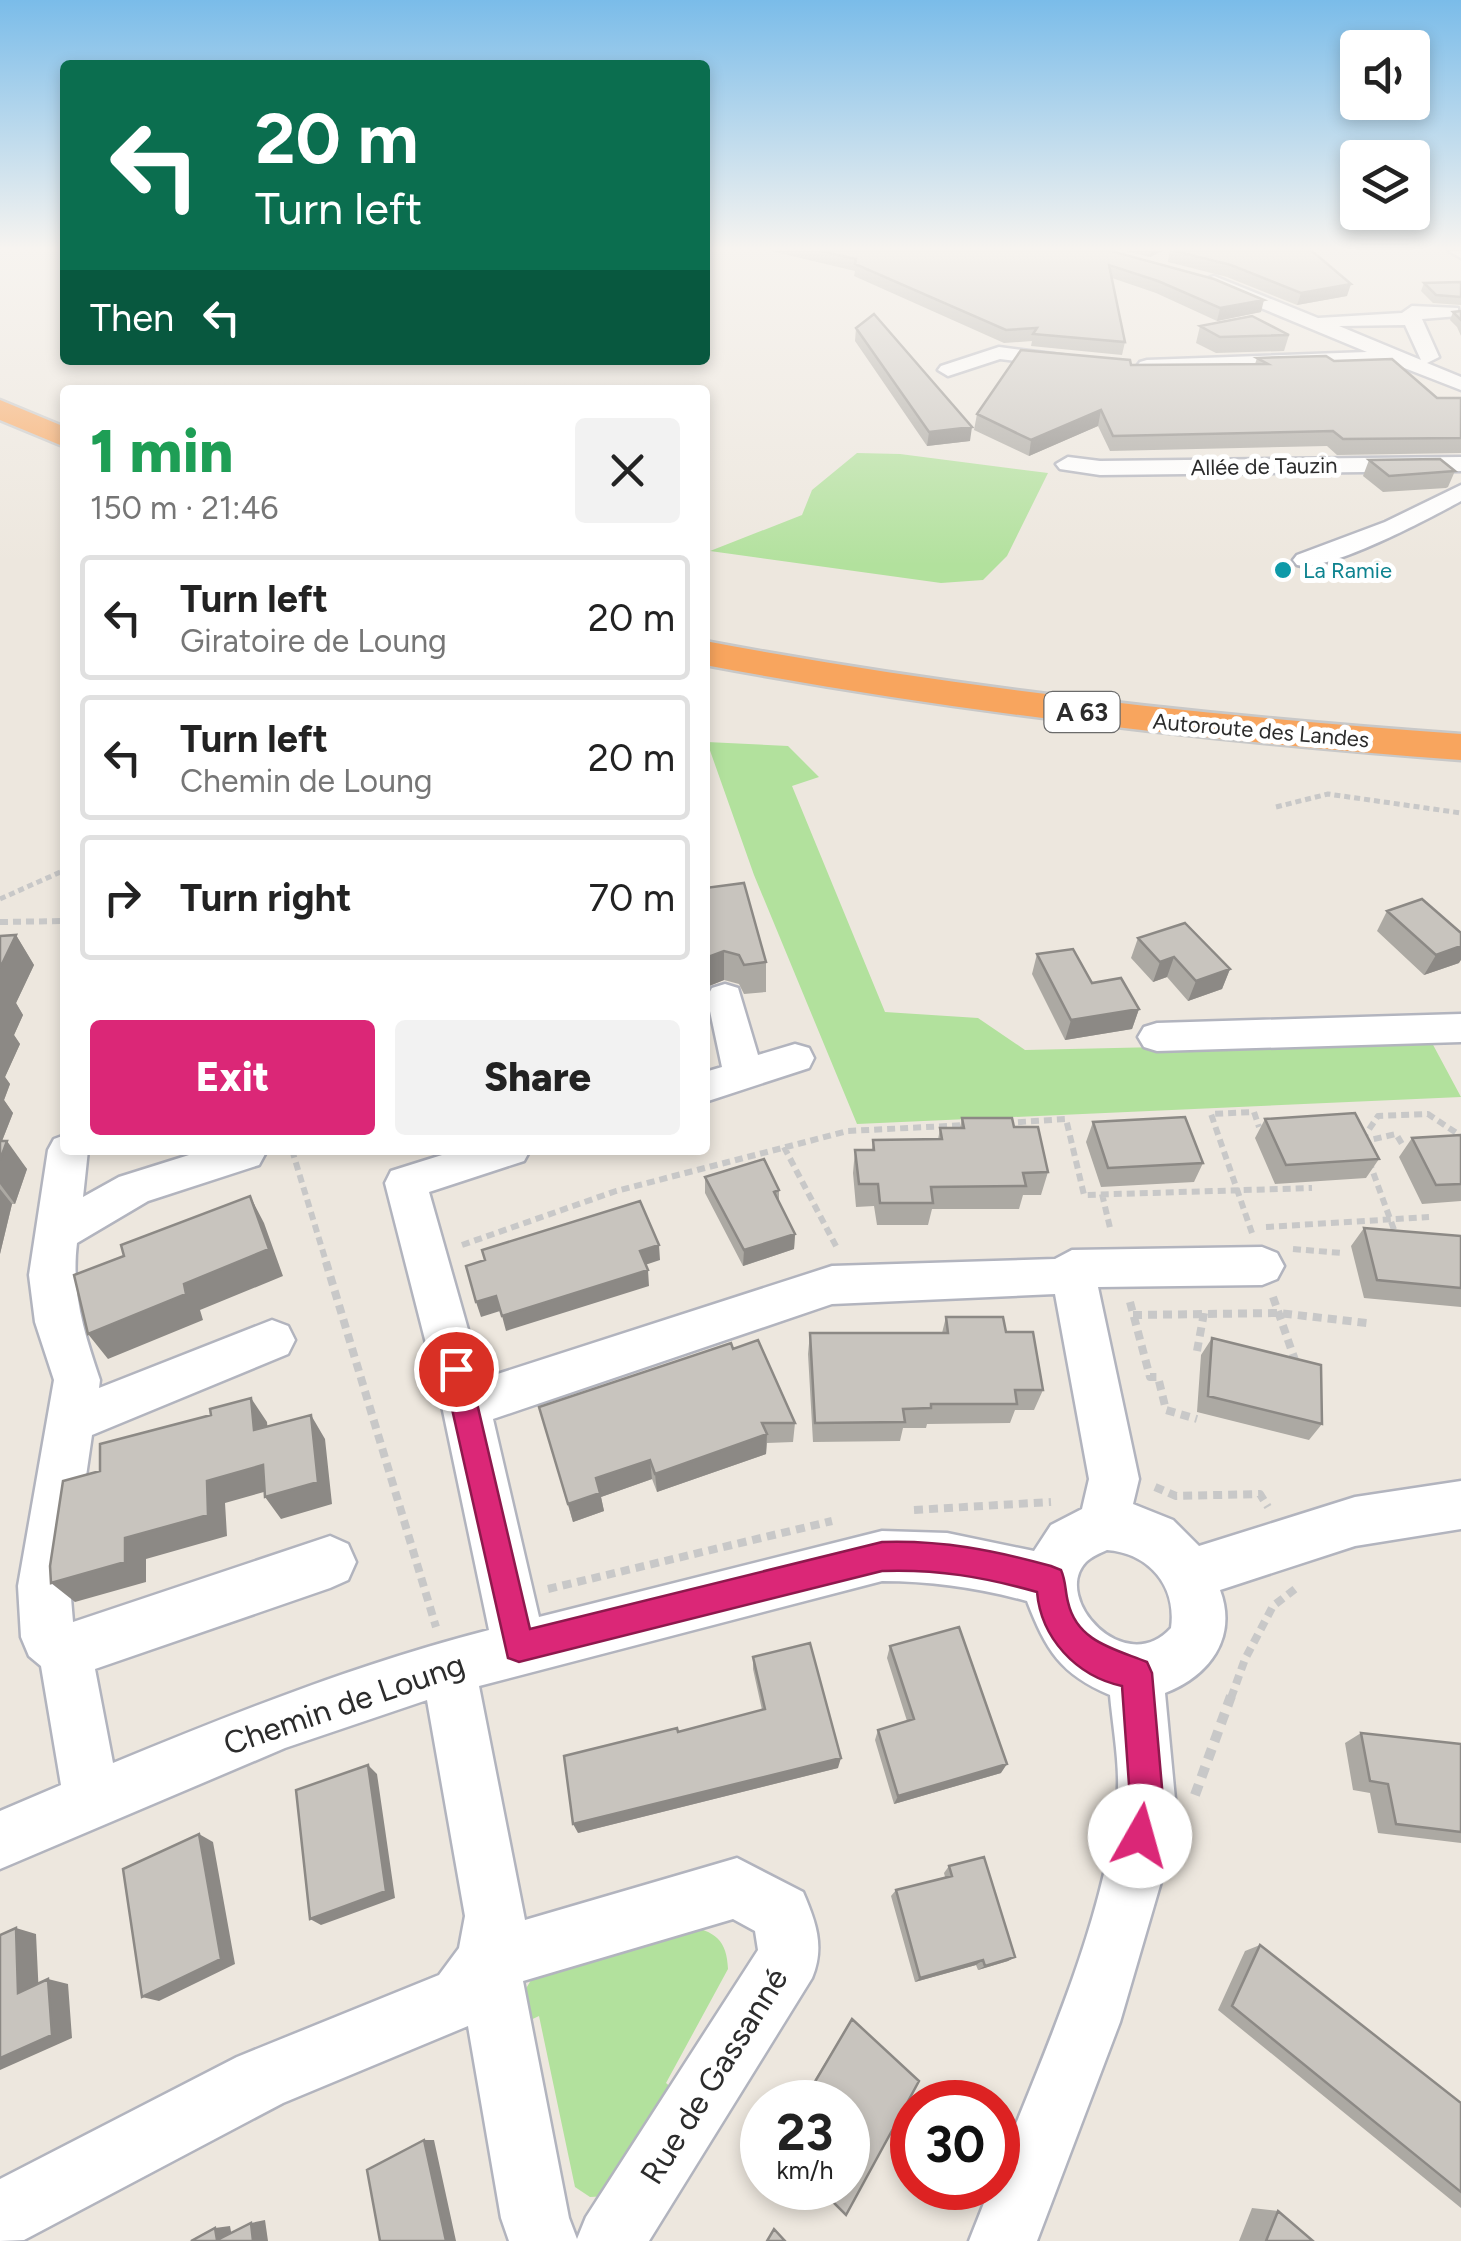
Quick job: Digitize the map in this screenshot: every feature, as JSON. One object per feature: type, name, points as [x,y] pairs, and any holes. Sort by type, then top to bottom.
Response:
[{"type":"highway","points":[[0,408],[60,436]]},
{"type":"highway","points":[[0,442],[60,468]]},
{"type":"highway","name":"Autoroute des Landes","points":[[710,622],[1024,673],[1215,695],[1460,739]]},
{"type":"highway","name":"Autoroute des Landes","points":[[710,653],[1020,704],[1183,724],[1460,739]]},
{"type":"street","points":[[948,370],[991,356]]},
{"type":"street","points":[[1018,356],[1089,365]]},
{"type":"street","points":[[1118,366],[1348,361],[1388,356]]},
{"type":"street","points":[[1393,356],[1461,384]]},
{"type":"street","name":"Allée de Tauzin","points":[[1068,464],[1100,468],[1461,464]]},
{"type":"street","points":[[1306,560],[1394,526],[1461,492]]},
{"type":"street","points":[[725,997],[743,1075]]},
{"type":"street","points":[[1157,1038],[1461,1028]]},
{"type":"street","points":[[710,1085],[796,1058]]},
{"type":"street","points":[[68,1155],[52,1274],[58,1322],[78,1380],[44,1586],[48,1637],[66,1652],[92,1801]]},
{"type":"street","points":[[60,1231],[134,1189],[242,1155]]},
{"type":"street","points":[[476,1155],[449,1159],[406,1184],[466,1406],[519,1647]]},
{"type":"street","points":[[1108,1502],[1083,1530],[1066,1542],[1056,1560],[1051,1581],[1053,1606],[1065,1632],[1084,1652],[1109,1668],[1136,1673],[1160,1670],[1178,1660],[1192,1643],[1199,1622],[1198,1598],[1190,1576],[1174,1553],[1152,1536],[1128,1527],[1108,1502],[1072,1270],[1256,1247]]},
{"type":"street","points":[[466,1406],[832,1285],[1051,1276]]},
{"type":"street","points":[[72,1420],[272,1340]]},
{"type":"street","points":[[1190,1576],[1288,1539],[1381,1513],[1461,1505]]},
{"type":"street","name":"Chemin de Loung","points":[[0,1840],[282,1721],[448,1666],[882,1556],[977,1560],[1051,1581]]},
{"type":"street","points":[[66,1652],[330,1562]]},
{"type":"street","points":[[448,1666],[495,1916],[488,1961],[535,2218],[544,2241]]},
{"type":"street","points":[[1003,2241],[1088,2022],[1133,1874],[1146,1799],[1136,1673]]},
{"type":"street","name":"Rue de Gassanné","points":[[488,1961],[737,1888],[782,1914],[790,1956],[610,2241]]},
{"type":"street","points":[[0,2216],[260,2080],[461,1998],[488,1961]]},
{"type":"path","points":[[1276,808],[1328,794],[1461,814]]},
{"type":"path","points":[[0,899],[60,872]]},
{"type":"path","points":[[0,922],[60,920]]},
{"type":"path","points":[[1260,1127],[1254,1112],[1212,1114],[1299,1372]]},
{"type":"path","points":[[1361,1142],[1378,1116],[1428,1114],[1461,1136]]},
{"type":"path","points":[[427,1259],[616,1191],[848,1131],[1066,1120],[1084,1195],[1312,1188]]},
{"type":"path","points":[[1361,1142],[1396,1134],[1402,1144]]},
{"type":"path","points":[[1361,1142],[1399,1243]]},
{"type":"path","points":[[784,1147],[856,1283]]},
{"type":"path","points":[[294,1155],[448,1666]]},
{"type":"path","points":[[1256,1247],[1392,1219],[1429,1217]]},
{"type":"path","points":[[1196,1351],[1204,1313]]},
{"type":"path","points":[[1196,1418],[1166,1410],[1158,1377],[1150,1377],[1133,1315],[1278,1313],[1367,1323]]},
{"type":"path","points":[[1108,1502],[1138,1478],[1176,1496],[1260,1494],[1288,1539]]},
{"type":"green space","points":[[857,453],[900,454],[1048,473],[1007,556],[983,580],[941,583],[710,551],[802,515],[812,490]]},
{"type":"green space","points":[[710,742],[788,746],[819,777],[792,786],[885,1012],[978,1018],[1025,1050],[1431,1041],[1461,1097],[857,1124],[754,875]]},
{"type":"green space","points":[[687,1926],[718,1939],[728,1969],[666,2083],[680,2095],[610,2196],[590,2197],[575,2187],[539,2016],[520,2025],[524,1992],[534,1975]]},
{"type":"building","points":[[875,356],[910,356],[972,427],[929,432]]},
{"type":"building","points":[[1017,356],[1082,356],[1130,360],[1131,365],[1268,364],[1257,358],[1326,356],[1334,361],[1392,359],[1437,398],[1461,398],[1461,438],[1343,439],[1333,431],[1113,436],[1101,410],[1031,440],[977,414]]},
{"type":"building","points":[[1440,459],[1455,471],[1389,476],[1369,460]]},
{"type":"building","points":[[744,883],[766,962],[744,965],[739,955],[724,951],[710,956],[710,887]]},
{"type":"building","points":[[1422,899],[1461,933],[1461,946],[1436,955],[1387,911]]},
{"type":"building","points":[[1185,923],[1230,969],[1196,981],[1174,957],[1160,962],[1138,938]]},
{"type":"building","points":[[16,935],[0,968],[0,936]]},
{"type":"building","points":[[1073,949],[1092,983],[1121,978],[1139,1009],[1071,1020],[1037,954]]},
{"type":"building","points":[[1355,1113],[1379,1159],[1286,1165],[1265,1119]]},
{"type":"building","points":[[1185,1117],[1203,1163],[1108,1168],[1093,1122]]},
{"type":"building","points":[[962,1118],[1012,1118],[1014,1127],[1038,1127],[1048,1172],[1023,1173],[1026,1186],[931,1187],[933,1203],[880,1203],[878,1184],[859,1184],[855,1150],[874,1150],[873,1140],[942,1139],[940,1128],[964,1128]]},
{"type":"building","points":[[1461,1135],[1461,1184],[1436,1185],[1412,1138]]},
{"type":"building","points":[[0,1141],[7,1141],[0,1160]]},
{"type":"building","points":[[764,1159],[779,1190],[774,1192],[795,1234],[744,1250],[705,1177]]},
{"type":"building","points":[[250,1196],[269,1249],[184,1284],[186,1294],[88,1334],[74,1275],[124,1256],[121,1245]]},
{"type":"building","points":[[640,1201],[659,1245],[640,1251],[648,1270],[502,1316],[496,1296],[476,1302],[466,1266],[485,1260],[482,1250]]},
{"type":"building","points":[[1364,1228],[1461,1236],[1461,1288],[1377,1280]]},
{"type":"building","points":[[946,1317],[1003,1317],[1006,1332],[1033,1332],[1043,1390],[1015,1390],[1017,1404],[931,1404],[931,1408],[903,1409],[905,1422],[815,1423],[810,1333],[948,1333]]},
{"type":"building","points":[[1212,1338],[1321,1365],[1322,1424],[1208,1396]]},
{"type":"building","points":[[758,1340],[795,1423],[762,1423],[767,1434],[655,1474],[650,1460],[596,1478],[600,1493],[568,1504],[539,1407],[731,1343],[733,1349]]},
{"type":"building","points":[[251,1398],[254,1430],[311,1415],[318,1482],[265,1497],[263,1465],[207,1481],[208,1515],[125,1538],[125,1562],[51,1583],[63,1481],[100,1471],[100,1444],[211,1415],[210,1409]]},
{"type":"building","points":[[959,1627],[1007,1764],[898,1796],[878,1730],[914,1719],[890,1646]]},
{"type":"building","points":[[810,1643],[841,1758],[573,1824],[564,1756],[765,1709],[753,1657]]},
{"type":"building","points":[[1361,1733],[1461,1744],[1461,1832],[1396,1824],[1388,1784],[1370,1781]]},
{"type":"building","points":[[368,1765],[386,1891],[310,1919],[296,1790]]},
{"type":"building","points":[[199,1834],[221,1959],[142,1997],[123,1869]]},
{"type":"building","points":[[984,1857],[1015,1957],[985,1966],[983,1960],[920,1978],[896,1890],[952,1876],[949,1866]]},
{"type":"building","points":[[16,1928],[18,1993],[48,1979],[52,2035],[0,2058],[0,1935]]},
{"type":"building","points":[[1260,1945],[1461,2103],[1461,2192],[1232,2006]]},
{"type":"building","points":[[852,2019],[918,2080],[890,2080],[890,2134],[870,2171],[870,2080],[816,2080]]},
{"type":"building","points":[[424,2140],[446,2241],[380,2241],[367,2170]]},
{"type":"building","points":[[1278,2211],[1313,2241],[1266,2241]]},
{"type":"building","points":[[251,2223],[253,2241],[191,2241],[215,2228],[217,2240]]},
{"type":"building","points":[[774,2229],[785,2241],[767,2241]]},
{"type":"place","name":"La Ramie","points":[[1283,570]]},
{"type":"route","points":[[456,1369],[519,1647],[882,1556],[977,1560],[1051,1581],[1053,1606],[1065,1632],[1084,1652],[1109,1668],[1136,1673],[1146,1799],[1140,1836]]}]
